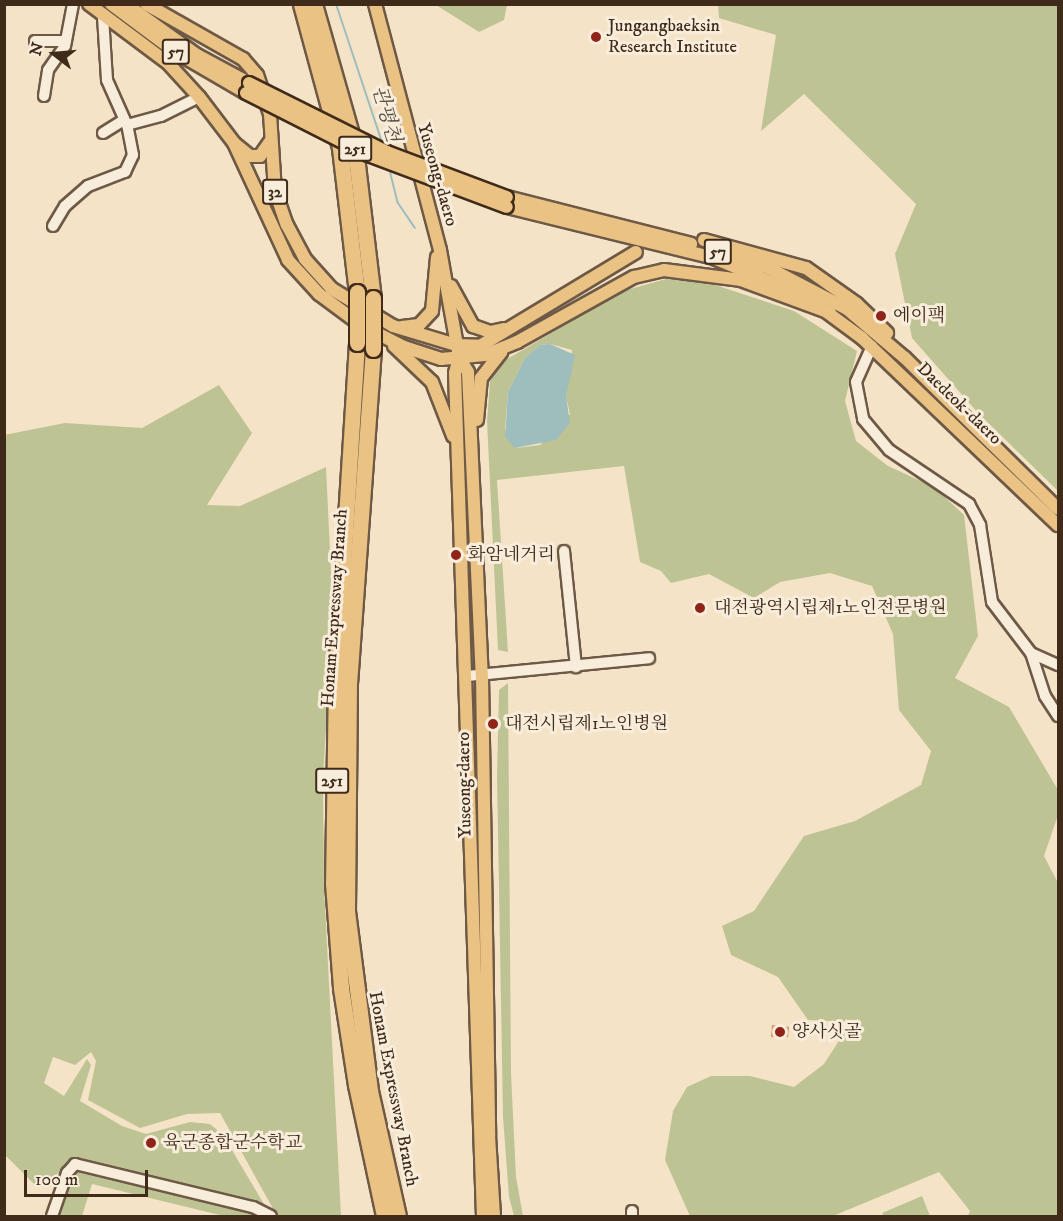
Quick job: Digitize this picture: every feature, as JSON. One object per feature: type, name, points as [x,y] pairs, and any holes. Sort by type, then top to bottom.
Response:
[{"type":"highway","name":"Honam Expressway Branch","points":[[301,4],[340,148],[357,292],[357,342],[335,698],[333,883],[351,1053],[384,1216]]},
{"type":"highway","name":"Honam Expressway Branch","points":[[314,4],[355,148],[373,298],[373,349],[349,681],[347,911],[370,1091],[398,1216]]},
{"type":"main road","name":"32","points":[[89,4],[168,63],[199,97],[234,143],[288,260],[335,309],[386,339],[423,371],[440,395],[460,472]]},
{"type":"main road","name":"57","points":[[111,4],[174,51],[247,88],[387,152],[507,202],[711,257],[805,296],[830,313]]},
{"type":"main road","name":"57","points":[[126,4],[247,88]]},
{"type":"main road","name":"32","points":[[146,4],[243,58],[264,86],[275,192],[305,259],[332,290],[393,326],[458,351]]},
{"type":"main road","name":"Yuseong-daero","points":[[375,4],[438,241],[458,351],[468,372],[482,676],[489,1136],[494,1216]]},
{"type":"main road","points":[[234,143],[250,156],[260,156],[271,140]]},
{"type":"main road","name":"57","points":[[507,202],[769,268],[846,309],[905,358]]},
{"type":"main road","points":[[704,240],[768,255],[822,278],[882,327],[905,358]]},
{"type":"main road","points":[[393,326],[419,325],[432,311],[438,241]]},
{"type":"main road","points":[[386,339],[441,358],[480,346],[517,326],[636,252]]},
{"type":"main road","points":[[472,451],[484,371],[494,357],[634,277],[664,270],[741,280],[830,313]]},
{"type":"main road","points":[[446,276],[473,326],[490,332],[517,326]]},
{"type":"main road","name":"Daedeok-daero","points":[[830,313],[872,346],[1059,525]]},
{"type":"main road","points":[[386,339],[406,344],[412,341],[409,332]]},
{"type":"main road","points":[[458,351],[480,356],[517,342]]},
{"type":"main road","name":"Yuseong-daero","points":[[458,351],[455,373],[467,676],[477,1136],[483,1216]]},
{"type":"main road","name":"Daedeok-daero","points":[[905,358],[1059,510]]},
{"type":"street","points":[[44,96],[48,70],[66,41],[74,4]]},
{"type":"street","points":[[53,226],[65,206],[88,186],[127,169],[133,155],[125,123],[107,80],[103,16]]},
{"type":"street","points":[[35,41],[66,41]]},
{"type":"street","points":[[103,133],[125,123],[161,116],[199,97]]},
{"type":"street","points":[[872,346],[856,382],[863,420],[889,450],[969,504],[980,525],[992,602],[1031,653],[1045,696],[1059,716]]},
{"type":"street","points":[[564,551],[576,667]]},
{"type":"street","points":[[1031,653],[1059,665]]},
{"type":"street","points":[[467,676],[649,658]]},
{"type":"street","points":[[52,1216],[67,1173],[75,1164],[254,1207],[271,1216]]},
{"type":"green space","points":[[436,5],[507,5],[504,20],[479,32]]},
{"type":"green space","points":[[718,5],[1058,5],[1058,491],[979,414],[912,338],[895,254],[916,204],[804,94],[761,131],[776,35],[719,18]]},
{"type":"green space","points":[[666,279],[700,280],[794,311],[857,351],[845,401],[856,441],[888,466],[934,487],[964,515],[978,636],[955,678],[1009,707],[1058,790],[1058,815],[1044,856],[1058,883],[1058,1216],[968,1216],[970,1211],[939,1172],[833,1216],[690,1216],[665,1160],[673,1111],[687,1087],[711,1076],[750,1076],[794,1087],[824,1064],[851,1022],[808,1020],[778,977],[731,955],[722,926],[754,911],[804,836],[855,821],[921,785],[931,751],[899,710],[893,634],[872,586],[830,573],[780,582],[754,598],[709,574],[671,583],[661,571],[640,562],[624,466],[497,480],[508,652],[498,650],[487,421],[490,382],[497,365],[623,291]],"holes":[[[550,344],[572,350],[566,397],[570,414],[540,445],[516,448],[505,429],[508,392],[525,358],[540,345]]]},
{"type":"green space","points":[[219,385],[252,433],[207,505],[240,506],[326,467],[333,614],[323,777],[324,887],[341,1216],[277,1216],[220,1113],[187,1114],[140,1128],[88,1100],[96,1061],[91,1052],[75,1065],[53,1057],[44,1083],[64,1096],[87,1059],[91,1065],[80,1101],[122,1126],[146,1134],[190,1122],[210,1124],[223,1135],[268,1211],[81,1162],[35,1185],[5,1155],[4,435],[65,423],[142,428]]},
{"type":"green space","points":[[508,683],[511,1073],[516,1177],[523,1216],[514,1216],[509,1197],[503,1117],[497,777],[499,690]]},
{"type":"green space","points":[[76,1168],[252,1210],[265,1216],[224,1216],[92,1184],[82,1216],[56,1216]]},
{"type":"green space","points":[[922,1196],[930,1216],[884,1216],[882,1213]]},
{"type":"water","points":[[550,344],[575,355],[566,396],[570,423],[556,440],[515,448],[505,437],[508,392],[525,358],[540,345]]},
{"type":"building","name":"양사싯골","points":[[772,1025],[789,1027],[788,1037],[771,1037]]},
{"type":"waterway","name":"관평천","points":[[336,4],[383,145]]},
{"type":"waterway","name":"관평천","points":[[389,168],[398,203],[415,228]]},
{"type":"place","name":"Jungangbaeksin Research Institute","points":[[596,37]]},
{"type":"place","name":"에이팩","points":[[881,316]]},
{"type":"place","name":"화암네거리","points":[[456,555]]},
{"type":"place","name":"대전광역시립제1노인전문병원","points":[[700,608]]},
{"type":"place","name":"대전시립제1노인병원","points":[[493,724]]},
{"type":"place","name":"양사싯골","points":[[780,1032]]},
{"type":"place","name":"육군종합군수학교","points":[[151,1143]]}]
